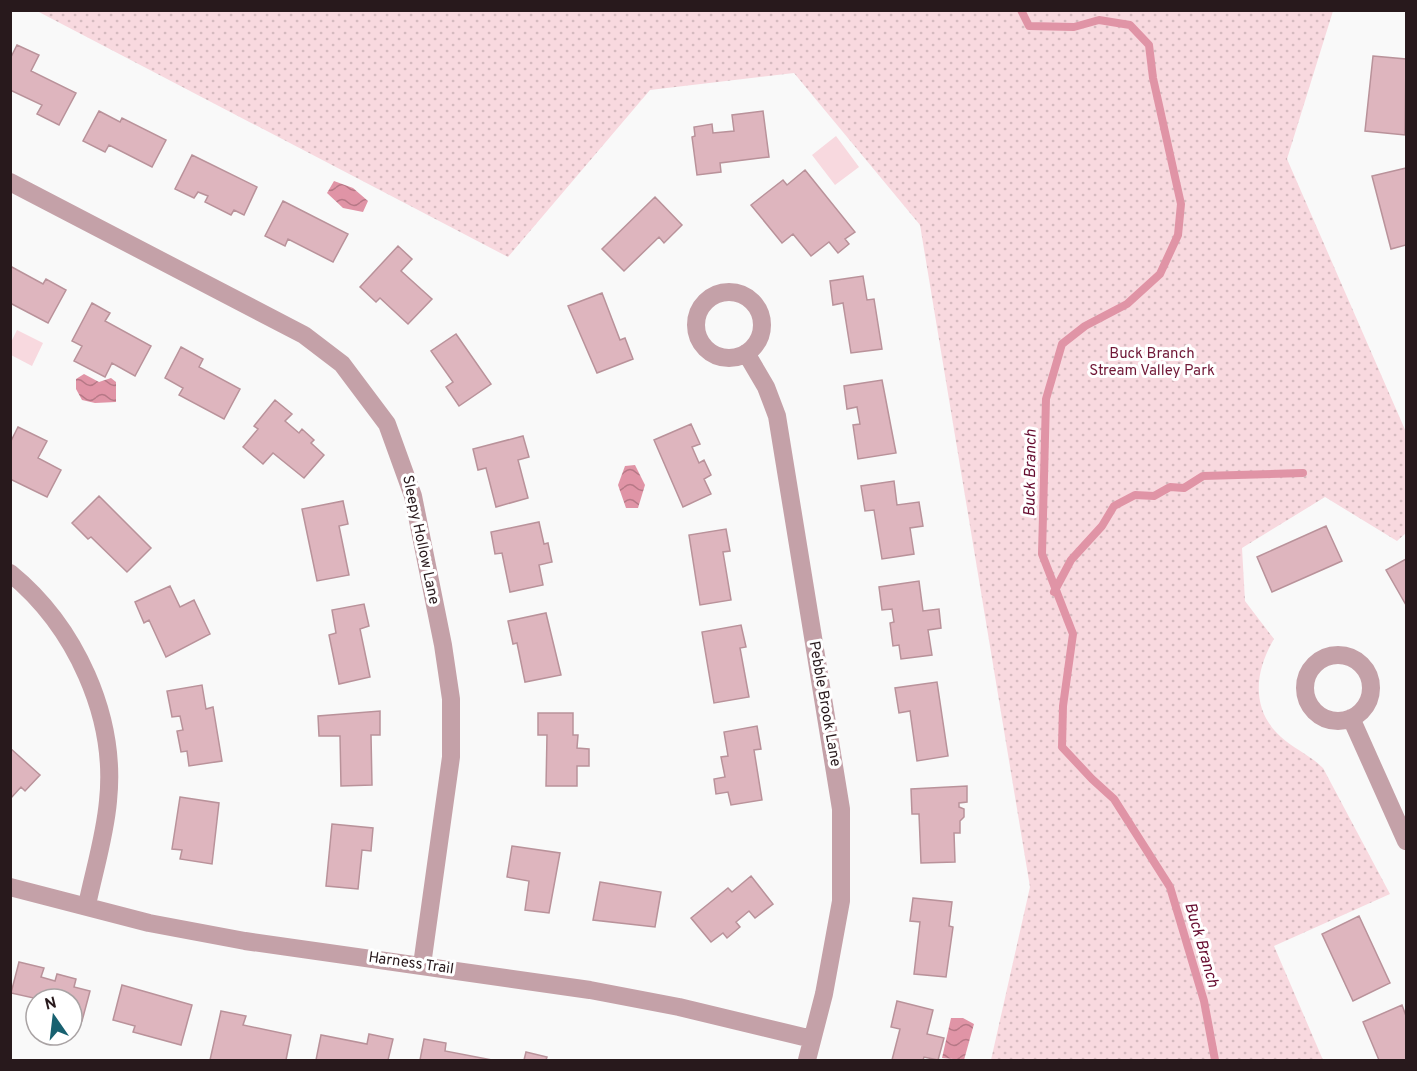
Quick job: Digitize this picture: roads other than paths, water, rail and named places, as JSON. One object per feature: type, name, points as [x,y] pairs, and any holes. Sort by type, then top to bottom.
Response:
[{"type":"street","name":"Sleepy Hollow Lane","points":[[10,182],[304,335],[342,364],[387,424],[413,496],[451,699],[448,791],[422,965]]},
{"type":"street","name":"Pebble Brook Lane","points":[[746,353],[766,387],[777,416],[840,809],[840,901],[824,994],[807,1060]]},
{"type":"street","points":[[10,573],[42,603],[70,642],[86,672],[100,714],[108,770],[108,801],[87,905]]},
{"type":"street","points":[[1351,718],[1407,841]]},
{"type":"street","name":"Harness Trail","points":[[10,887],[87,905],[149,923],[245,941],[422,965],[624,997],[812,1039]]},
{"type":"water","points":[[334,181],[353,188],[368,201],[363,212],[343,208],[327,193]]},
{"type":"water","points":[[84,374],[99,382],[111,378],[116,382],[116,402],[95,403],[82,400],[76,389],[76,379]]},
{"type":"water","points":[[635,465],[645,485],[638,508],[626,508],[618,485],[625,466]]},
{"type":"water","points":[[951,1018],[963,1018],[974,1024],[964,1060],[942,1058]]},
{"type":"waterway","name":"Buck Branch","points":[[1021,10],[1029,26],[1074,27],[1099,20],[1130,25],[1149,45],[1153,78],[1181,204],[1178,235],[1160,274],[1127,304],[1085,326],[1062,344],[1046,399],[1042,554],[1073,634],[1063,706],[1062,747],[1114,799],[1170,887],[1204,1001],[1215,1060]]},
{"type":"waterway","points":[[1054,592],[1071,560],[1102,526],[1114,506],[1135,495],[1154,496],[1170,487],[1184,488],[1203,476],[1303,473]]},
{"type":"park label","name":"Buck Branch Stream Valley Park","points":[[1152,362]]}]
